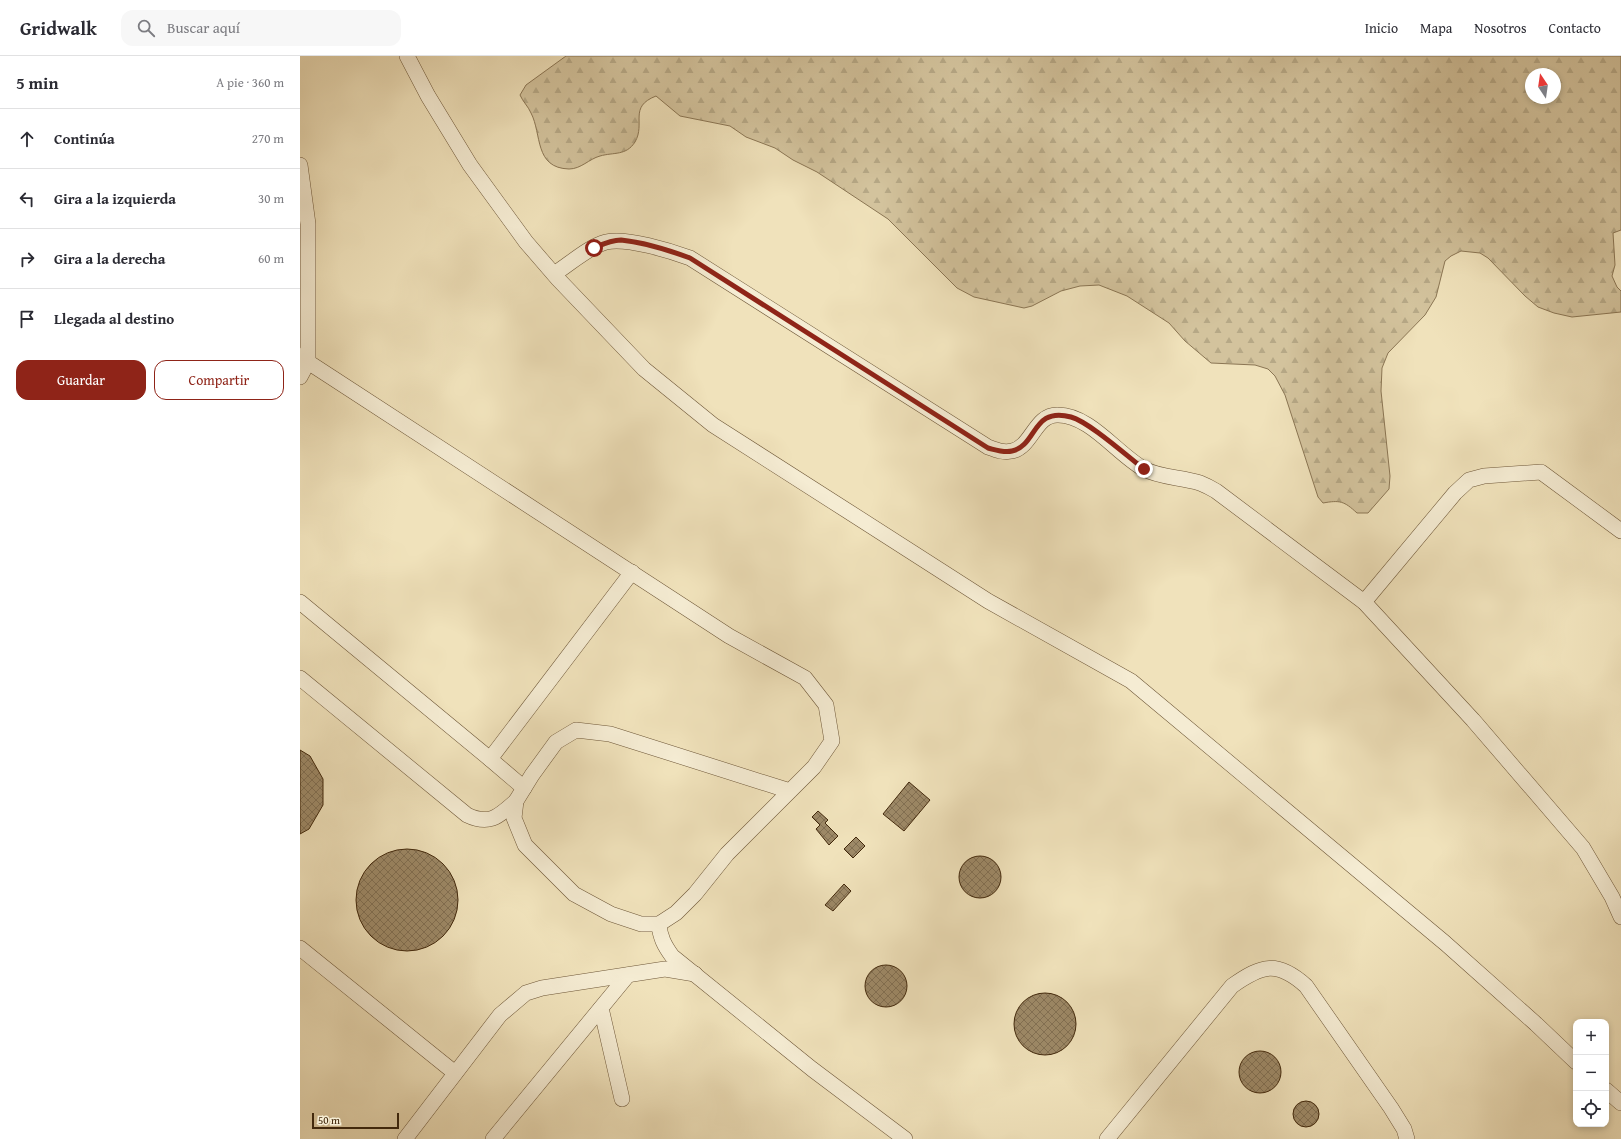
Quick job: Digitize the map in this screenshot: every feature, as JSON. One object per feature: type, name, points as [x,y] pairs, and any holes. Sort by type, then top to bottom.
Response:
[{"type":"street","points":[[408,56],[428,96],[470,165],[526,242],[634,360],[685,404],[713,425],[988,602],[1131,681],[1445,943],[1573,1059]]},
{"type":"street","points":[[300,165],[308,224],[308,362],[300,376]]},
{"type":"street","points":[[554,274],[606,242],[620,240],[673,252],[690,258],[988,448],[1003,452],[1013,451],[1022,446],[1043,419],[1056,414],[1072,417],[1088,426],[1144,469],[1159,475],[1200,483],[1216,491],[1364,602],[1473,720],[1583,848],[1612,897],[1621,917]]},
{"type":"street","points":[[300,340],[308,362],[729,636],[805,678],[826,705],[832,741],[814,767],[727,854],[695,894],[676,913],[659,924],[641,924],[611,914],[574,894],[525,845],[514,818],[520,794]]},
{"type":"street","points":[[1364,602],[1455,493],[1469,480],[1484,476],[1541,472],[1621,531]]},
{"type":"street","points":[[490,759],[632,572]]},
{"type":"street","points":[[300,602],[490,759],[520,794]]},
{"type":"street","points":[[300,678],[467,815],[474,818],[488,820],[499,816],[520,794],[556,742],[576,730],[610,734],[790,791]]},
{"type":"street","points":[[659,924],[660,935],[664,946],[672,956],[812,1069],[905,1139]]},
{"type":"street","points":[[300,948],[455,1073]]},
{"type":"street","points":[[1107,1139],[1232,986],[1254,972],[1266,967],[1282,970],[1295,976],[1306,986],[1391,1108],[1404,1129],[1407,1139]]},
{"type":"street","points":[[405,1139],[500,1015],[526,993],[542,988],[665,969],[695,974]]},
{"type":"street","points":[[493,1139],[628,975]]},
{"type":"street","points":[[601,1008],[622,1099]]},
{"type":"street","points":[[1607,1091],[1621,1103]]},
{"type":"green space","points":[[566,56],[1621,56],[1621,230],[1613,233],[1615,265],[1612,276],[1617,287],[1621,291],[1621,312],[1572,317],[1554,313],[1538,307],[1525,296],[1488,258],[1480,253],[1461,251],[1451,256],[1445,261],[1436,297],[1425,315],[1388,353],[1382,368],[1381,391],[1390,476],[1389,489],[1368,513],[1357,513],[1342,502],[1323,503],[1318,497],[1285,395],[1275,376],[1268,369],[1255,365],[1211,363],[1185,341],[1169,323],[1127,296],[1099,285],[1080,286],[1061,291],[1032,306],[1024,308],[974,297],[957,288],[888,219],[817,172],[793,160],[775,148],[746,137],[730,126],[680,116],[656,96],[642,105],[639,116],[638,135],[635,142],[628,150],[600,156],[573,169],[558,167],[550,163],[544,156],[534,121],[530,111],[520,95],[526,85]]},
{"type":"building","points":[[300,750],[310,756],[323,779],[323,805],[309,829],[300,834]]},
{"type":"building","points":[[909,782],[930,800],[904,831],[883,814]]},
{"type":"building","points":[[818,811],[828,820],[825,823],[838,836],[829,845],[816,829],[820,825],[812,817]]},
{"type":"building","points":[[856,837],[865,846],[853,858],[844,849]]},
{"type":"building","points":[[407,849],[426,853],[443,864],[454,881],[458,900],[454,919],[443,936],[426,947],[407,951],[388,947],[371,936],[360,919],[356,900],[360,881],[371,864],[388,853]]},
{"type":"building","points":[[976,856],[984,856],[995,862],[1001,873],[1001,881],[995,892],[984,898],[976,898],[965,892],[959,881],[959,873],[965,862]]},
{"type":"building","points":[[844,884],[851,891],[833,911],[825,905]]},
{"type":"building","points":[[882,965],[890,965],[901,971],[907,982],[907,990],[901,1001],[890,1007],[882,1007],[871,1001],[865,990],[865,982],[871,971]]},
{"type":"building","points":[[1039,993],[1051,993],[1067,1002],[1074,1012],[1076,1024],[1074,1036],[1067,1046],[1051,1055],[1039,1055],[1028,1050],[1019,1041],[1014,1030],[1014,1018],[1019,1007],[1028,998]]},
{"type":"building","points":[[1256,1051],[1264,1051],[1275,1057],[1281,1068],[1281,1076],[1275,1087],[1264,1093],[1256,1093],[1245,1087],[1239,1076],[1239,1068],[1245,1057]]},
{"type":"building","points":[[1306,1101],[1315,1105],[1319,1114],[1315,1123],[1306,1127],[1297,1123],[1293,1114],[1297,1105]]},
{"type":"route","points":[[594,248],[606,242],[620,240],[673,252],[690,258],[988,448],[1003,452],[1013,451],[1022,446],[1043,419],[1056,414],[1072,417],[1088,426],[1144,469]]}]
